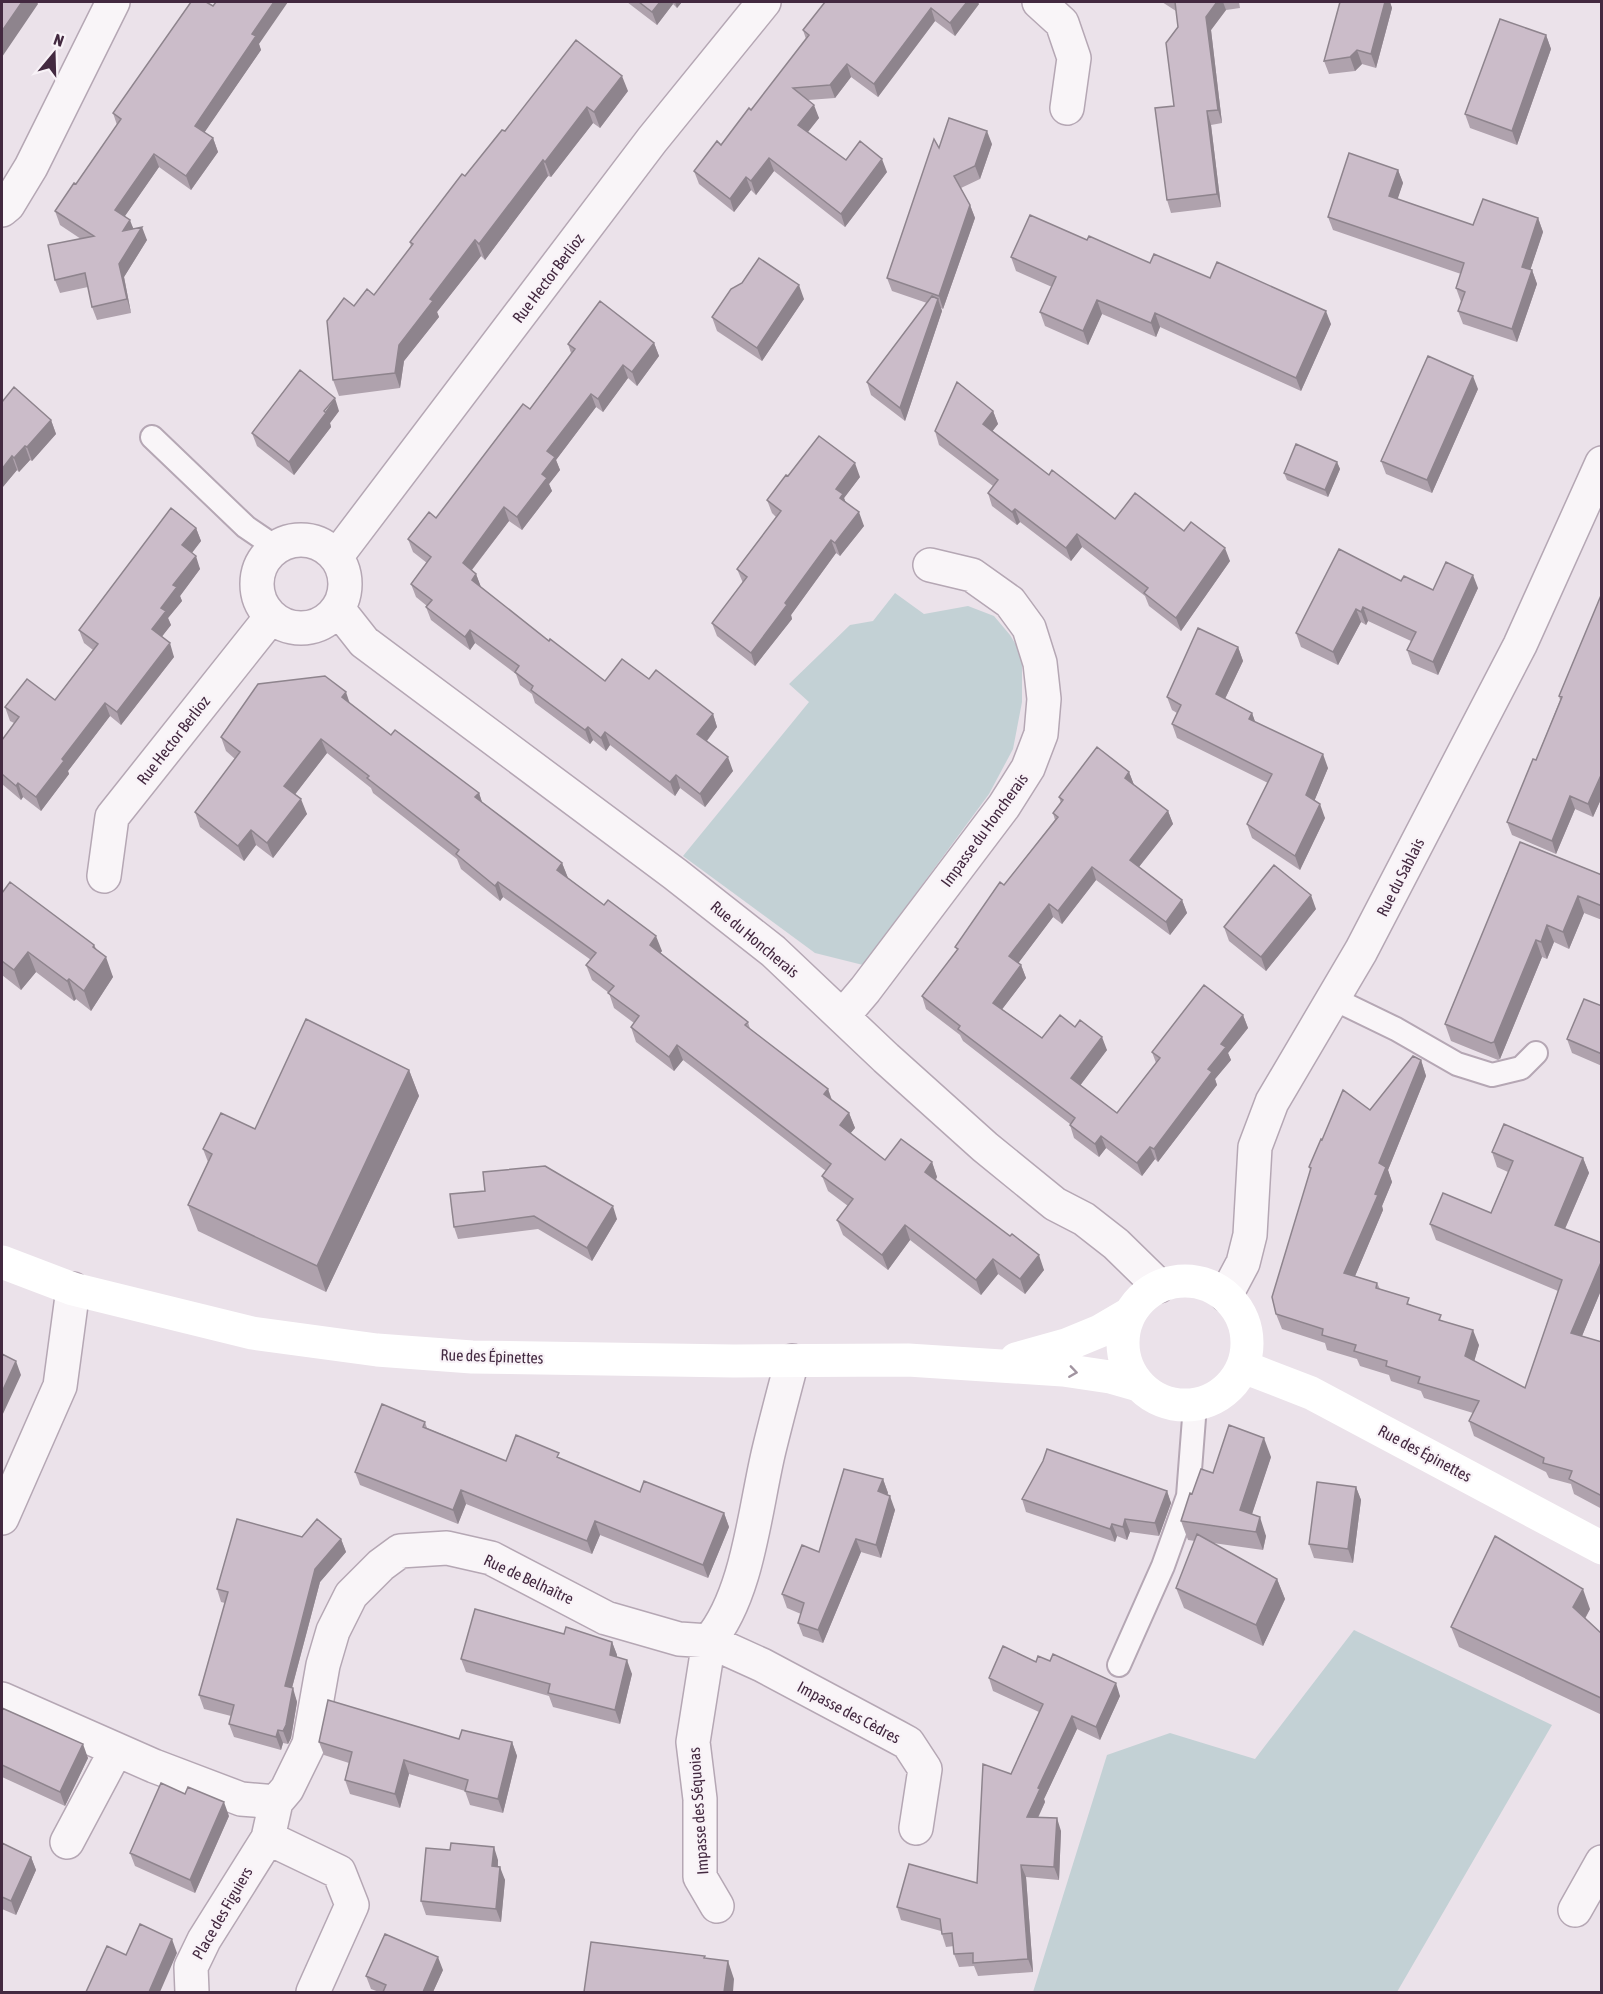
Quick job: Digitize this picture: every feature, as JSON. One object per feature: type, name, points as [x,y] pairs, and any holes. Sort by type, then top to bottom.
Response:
[{"type":"street","points":[[2,210],[8,206],[31,167],[113,2]]},
{"type":"street","name":"Rue Hector Berlioz","points":[[336,557],[652,140],[764,2]]},
{"type":"street","points":[[1039,2],[1062,23],[1074,58],[1067,108]]},
{"type":"street","name":"Rue du Sablais","points":[[1226,1295],[1243,1263],[1250,1235],[1254,1147],[1272,1102],[1367,941],[1520,645],[1602,463]]},
{"type":"street","points":[[301,540],[314,542],[326,548],[336,557],[345,583],[344,596],[338,609],[327,620],[314,626],[298,628],[284,625],[271,617],[258,594],[257,581],[260,568],[267,556],[288,542],[301,540]]},
{"type":"street","name":"Impasse du Honcherais","points":[[843,1016],[866,990],[1004,806],[1028,768],[1041,734],[1044,699],[1040,663],[1029,628],[1010,602],[972,575],[930,565]]},
{"type":"street","name":"Rue du Honcherais","points":[[338,609],[364,642],[675,874],[772,951],[985,1147],[1055,1204],[1084,1219],[1116,1244],[1159,1286]]},
{"type":"street","name":"Rue Hector Berlioz","points":[[104,876],[112,817],[271,617]]},
{"type":"street","name":"Rue des Épinettes","points":[[2,1262],[73,1289],[252,1333],[376,1350],[472,1357],[908,1360],[994,1365],[1110,1377],[1138,1385]]},
{"type":"street","points":[[1172,1281],[1201,1282],[1226,1295],[1239,1310],[1246,1328],[1248,1347],[1244,1367],[1232,1385],[1215,1398],[1195,1405],[1179,1406],[1150,1395],[1138,1385],[1130,1373],[1122,1344],[1129,1314],[1142,1298],[1159,1286],[1172,1281]]},
{"type":"street","points":[[2,1518],[60,1386],[73,1289]]},
{"type":"street","name":"Rue des Épinettes","points":[[994,1365],[1066,1345],[1100,1331],[1129,1314]]},
{"type":"street","points":[[709,1641],[719,1630],[735,1599],[792,1361]]},
{"type":"street","name":"Rue des Épinettes","points":[[1244,1367],[1311,1393],[1602,1548]]},
{"type":"street","name":"Rue de Belhaître","points":[[276,1802],[287,1789],[309,1744],[323,1665],[333,1631],[351,1595],[381,1565],[400,1551],[447,1548],[491,1558],[606,1618],[679,1639],[709,1641]]},
{"type":"street","name":"Impasse des Cèdres","points":[[709,1641],[762,1665],[908,1743],[925,1769],[916,1828]]},
{"type":"street","name":"Impasse des Séquoias","points":[[709,1641],[693,1742],[700,1799],[700,1877],[717,1906]]},
{"type":"street","points":[[2,1699],[116,1750],[241,1799],[276,1802]]},
{"type":"street","points":[[67,1842],[116,1750]]},
{"type":"street","name":"Place des Figuiers","points":[[192,1992],[191,1967],[204,1940],[268,1838],[276,1802]]},
{"type":"street","points":[[268,1838],[339,1872],[352,1905],[313,1992]]},
{"type":"street","points":[[1575,1910],[1602,1862]]},
{"type":"lane","points":[[152,437],[246,527],[277,548]]},
{"type":"lane","points":[[1334,999],[1396,1029],[1457,1064],[1492,1075],[1521,1068],[1536,1053]]},
{"type":"lane","points":[[1119,1665],[1163,1566],[1188,1496],[1195,1405]]},
{"type":"shaded area","points":[[895,593],[924,614],[968,606],[994,616],[1010,635],[1022,655],[1022,702],[1013,749],[989,794],[863,965],[815,953],[683,856],[809,702],[789,684],[850,625],[873,621]]},
{"type":"shaded area","points":[[1354,1630],[1552,1725],[1397,1992],[1033,1992],[1107,1755],[1170,1733],[1255,1759]]},
{"type":"building","points":[[2,2],[22,2],[2,31]]},
{"type":"building","points":[[191,2],[206,2],[213,6],[216,2],[274,2],[252,34],[256,36],[195,126],[213,138],[186,176],[154,154],[115,210],[130,220],[123,231],[142,227],[119,264],[127,299],[92,307],[85,273],[55,280],[48,245],[94,236],[55,211],[121,119],[113,113]]},
{"type":"building","points":[[639,2],[660,2],[652,12]]},
{"type":"building","points":[[825,2],[967,2],[950,23],[931,8],[874,84],[847,64],[830,85],[793,88],[814,105],[798,125],[846,160],[860,141],[882,159],[841,214],[769,158],[751,181],[746,177],[730,199],[694,171],[717,141],[721,145],[749,108],[751,110],[809,35],[803,30]]},
{"type":"building","points":[[1175,2],[1217,2],[1206,17],[1218,110],[1207,111],[1217,194],[1167,200],[1155,108],[1174,106],[1166,43],[1178,27]]},
{"type":"building","points":[[1340,2],[1385,2],[1371,54],[1357,50],[1350,57],[1324,61]]},
{"type":"building","points":[[1500,19],[1546,35],[1512,131],[1465,114]]},
{"type":"building","points":[[576,40],[622,76],[594,112],[587,107],[479,244],[475,240],[430,299],[433,301],[399,345],[395,373],[333,380],[327,321],[344,298],[354,306],[367,289],[374,295],[413,244],[410,242],[462,174],[465,176],[502,130],[505,131]]},
{"type":"building","points":[[949,118],[987,131],[975,166],[954,176],[970,205],[939,296],[887,278],[934,139],[939,148]]},
{"type":"building","points":[[1349,153],[1398,170],[1389,196],[1473,225],[1483,199],[1538,218],[1522,267],[1532,270],[1512,329],[1458,311],[1465,292],[1456,288],[1464,263],[1328,217]]},
{"type":"building","points":[[1030,215],[1087,240],[1089,236],[1150,263],[1154,254],[1210,278],[1217,262],[1326,311],[1296,378],[1155,313],[1151,323],[1097,300],[1083,331],[1040,312],[1056,277],[1011,257]]},
{"type":"building","points":[[759,258],[799,285],[757,348],[712,317],[731,289],[742,283]]},
{"type":"building","points":[[932,296],[938,299],[900,408],[867,382]]},
{"type":"building","points":[[600,301],[654,343],[632,372],[623,365],[598,399],[591,394],[547,451],[555,457],[542,474],[547,478],[517,517],[504,507],[463,563],[476,574],[472,580],[549,641],[550,639],[605,681],[622,659],[649,679],[656,670],[713,714],[697,734],[728,757],[700,794],[676,775],[670,782],[605,732],[601,738],[588,727],[585,730],[531,690],[533,686],[515,672],[519,666],[470,630],[465,637],[426,607],[432,600],[411,584],[431,557],[408,539],[429,512],[436,518],[523,404],[530,409],[575,349],[568,344]]},
{"type":"building","points":[[1428,356],[1473,376],[1427,480],[1381,461]]},
{"type":"building","points":[[300,370],[335,398],[289,462],[252,433]]},
{"type":"building","points":[[957,382],[993,411],[983,424],[1049,475],[1052,470],[1115,519],[1135,493],[1184,531],[1191,522],[1225,548],[1176,618],[1144,593],[1148,588],[1077,534],[1066,548],[1015,509],[1012,512],[988,493],[998,480],[935,431]]},
{"type":"building","points":[[14,387],[51,420],[27,447],[25,446],[14,458],[12,456],[2,469],[2,402]]},
{"type":"building","points":[[819,436],[855,463],[836,489],[843,494],[840,498],[859,512],[835,543],[831,540],[751,653],[712,623],[747,577],[737,569],[781,511],[767,500]]},
{"type":"building","points":[[1296,444],[1337,462],[1325,490],[1284,473]]},
{"type":"building","points":[[171,508],[196,528],[182,545],[196,556],[173,585],[177,587],[161,608],[166,611],[152,629],[170,643],[117,712],[105,703],[36,797],[18,783],[16,786],[2,774],[2,740],[19,717],[5,707],[27,679],[55,700],[98,644],[79,630]]},
{"type":"building","points":[[1339,549],[1401,581],[1404,576],[1433,590],[1446,562],[1473,575],[1433,662],[1407,650],[1416,632],[1363,607],[1361,612],[1356,609],[1333,652],[1296,633]]},
{"type":"building","points":[[1602,593],[1602,773],[1588,804],[1570,796],[1552,841],[1507,822],[1533,759],[1536,760],[1562,697],[1559,696]]},
{"type":"building","points":[[1198,628],[1238,647],[1216,694],[1252,713],[1249,719],[1323,754],[1306,795],[1320,804],[1295,856],[1247,824],[1272,774],[1172,724],[1181,705],[1167,697]]},
{"type":"building","points":[[325,676],[346,692],[342,697],[391,735],[395,730],[479,793],[475,797],[562,863],[557,870],[604,905],[608,900],[656,936],[650,945],[748,1022],[745,1025],[828,1089],[824,1094],[849,1113],[840,1125],[885,1160],[901,1139],[932,1162],[925,1172],[1039,1255],[1020,1279],[993,1259],[976,1280],[905,1225],[882,1255],[837,1220],[853,1199],[822,1176],[831,1164],[677,1045],[669,1057],[631,1027],[639,1016],[608,993],[614,986],[586,965],[596,953],[498,882],[495,886],[456,854],[459,850],[321,739],[284,786],[301,799],[267,843],[251,830],[238,846],[195,812],[240,752],[221,737],[258,684]]},
{"type":"building","points":[[1097,747],[1129,772],[1125,778],[1168,811],[1130,860],[1182,900],[1166,922],[1092,867],[1058,911],[1049,904],[1009,956],[1021,965],[993,1003],[1042,1038],[1060,1015],[1075,1027],[1080,1020],[1102,1037],[1071,1078],[1117,1113],[1160,1058],[1152,1052],[1204,985],[1243,1015],[1221,1044],[1226,1047],[1208,1069],[1212,1072],[1154,1149],[1150,1147],[1137,1163],[1101,1136],[1095,1144],[1070,1125],[1075,1118],[958,1029],[960,1026],[922,996],[958,949],[955,947],[1000,882],[1004,885],[1058,817],[1053,813],[1063,800],[1059,797]]},
{"type":"building","points":[[1520,842],[1602,875],[1602,906],[1578,896],[1563,932],[1547,925],[1541,942],[1536,940],[1494,1042],[1491,1043],[1445,1024]]},
{"type":"building","points":[[1274,865],[1311,895],[1261,957],[1224,927]]},
{"type":"building","points":[[10,882],[94,945],[93,947],[106,957],[84,991],[28,952],[14,970],[2,961],[2,893]]},
{"type":"building","points":[[1584,999],[1602,1006],[1602,1054],[1567,1039]]},
{"type":"building","points":[[306,1019],[409,1070],[317,1266],[188,1205],[212,1154],[203,1149],[221,1113],[255,1129]]},
{"type":"building","points":[[1413,1056],[1421,1060],[1379,1163],[1386,1167],[1375,1194],[1378,1195],[1344,1273],[1377,1283],[1376,1288],[1409,1298],[1407,1304],[1441,1315],[1439,1320],[1473,1330],[1465,1356],[1525,1388],[1562,1280],[1430,1224],[1443,1193],[1491,1213],[1513,1161],[1492,1152],[1504,1124],[1583,1158],[1555,1225],[1602,1243],[1602,1260],[1571,1333],[1602,1342],[1602,1496],[1569,1479],[1572,1471],[1543,1463],[1544,1458],[1469,1421],[1479,1401],[1418,1383],[1420,1377],[1386,1366],[1387,1361],[1354,1351],[1356,1345],[1322,1335],[1323,1329],[1276,1314],[1272,1297],[1311,1168],[1309,1167],[1343,1090],[1370,1110]]},
{"type":"building","points":[[545,1166],[613,1206],[587,1248],[534,1216],[454,1227],[450,1194],[485,1191],[483,1172]]},
{"type":"building","points":[[2,1354],[16,1361],[2,1392]]},
{"type":"building","points":[[382,1404],[425,1422],[423,1427],[506,1461],[516,1435],[559,1453],[557,1457],[640,1492],[644,1481],[724,1513],[703,1565],[595,1521],[587,1541],[461,1490],[453,1510],[355,1472]]},
{"type":"building","points":[[1229,1425],[1264,1438],[1240,1510],[1260,1517],[1256,1532],[1181,1521],[1201,1469],[1213,1473]]},
{"type":"building","points":[[1047,1449],[1167,1491],[1155,1523],[1125,1519],[1123,1527],[1112,1524],[1110,1529],[1022,1499]]},
{"type":"building","points":[[844,1469],[883,1479],[878,1491],[890,1496],[876,1545],[856,1539],[818,1630],[798,1623],[804,1603],[782,1594],[802,1545],[819,1552]]},
{"type":"building","points":[[1317,1482],[1356,1487],[1348,1549],[1309,1544]]},
{"type":"building","points":[[237,1519],[302,1537],[317,1519],[341,1539],[315,1569],[285,1686],[293,1688],[286,1725],[283,1731],[278,1730],[276,1737],[229,1724],[234,1705],[199,1695],[228,1592],[217,1589]]},
{"type":"building","points":[[1197,1534],[1277,1579],[1256,1625],[1176,1588]]},
{"type":"building","points":[[1495,1536],[1583,1589],[1573,1607],[1602,1634],[1601,1698],[1451,1627]]},
{"type":"building","points":[[475,1609],[564,1634],[566,1627],[612,1642],[610,1655],[627,1660],[615,1710],[548,1693],[550,1684],[461,1659]]},
{"type":"building","points":[[1003,1646],[1036,1662],[1038,1656],[1050,1661],[1053,1654],[1116,1683],[1096,1727],[1072,1716],[1027,1817],[1057,1818],[1054,1867],[1021,1865],[1028,1959],[973,1963],[973,1953],[954,1954],[952,1933],[942,1934],[940,1919],[897,1907],[909,1864],[977,1883],[983,1764],[1011,1774],[1043,1704],[989,1678]]},
{"type":"building","points":[[328,1700],[459,1739],[462,1730],[512,1742],[498,1799],[465,1791],[468,1780],[404,1760],[395,1794],[345,1780],[352,1752],[319,1742]]},
{"type":"building","points":[[2,1708],[83,1744],[60,1792],[2,1765]]},
{"type":"building","points":[[161,1783],[185,1794],[188,1787],[224,1802],[190,1880],[130,1853]]},
{"type":"building","points":[[2,1843],[31,1857],[11,1901],[2,1897]]},
{"type":"building","points":[[451,1843],[494,1847],[492,1866],[500,1867],[496,1909],[421,1901],[426,1848],[450,1850]]},
{"type":"building","points":[[140,1924],[172,1939],[149,1992],[86,1992],[107,1946],[126,1955]]},
{"type":"building","points":[[385,1934],[438,1957],[423,1992],[383,1992],[386,1985],[366,1976]]},
{"type":"building","points":[[591,1942],[728,1961],[724,1992],[584,1992]]}]
